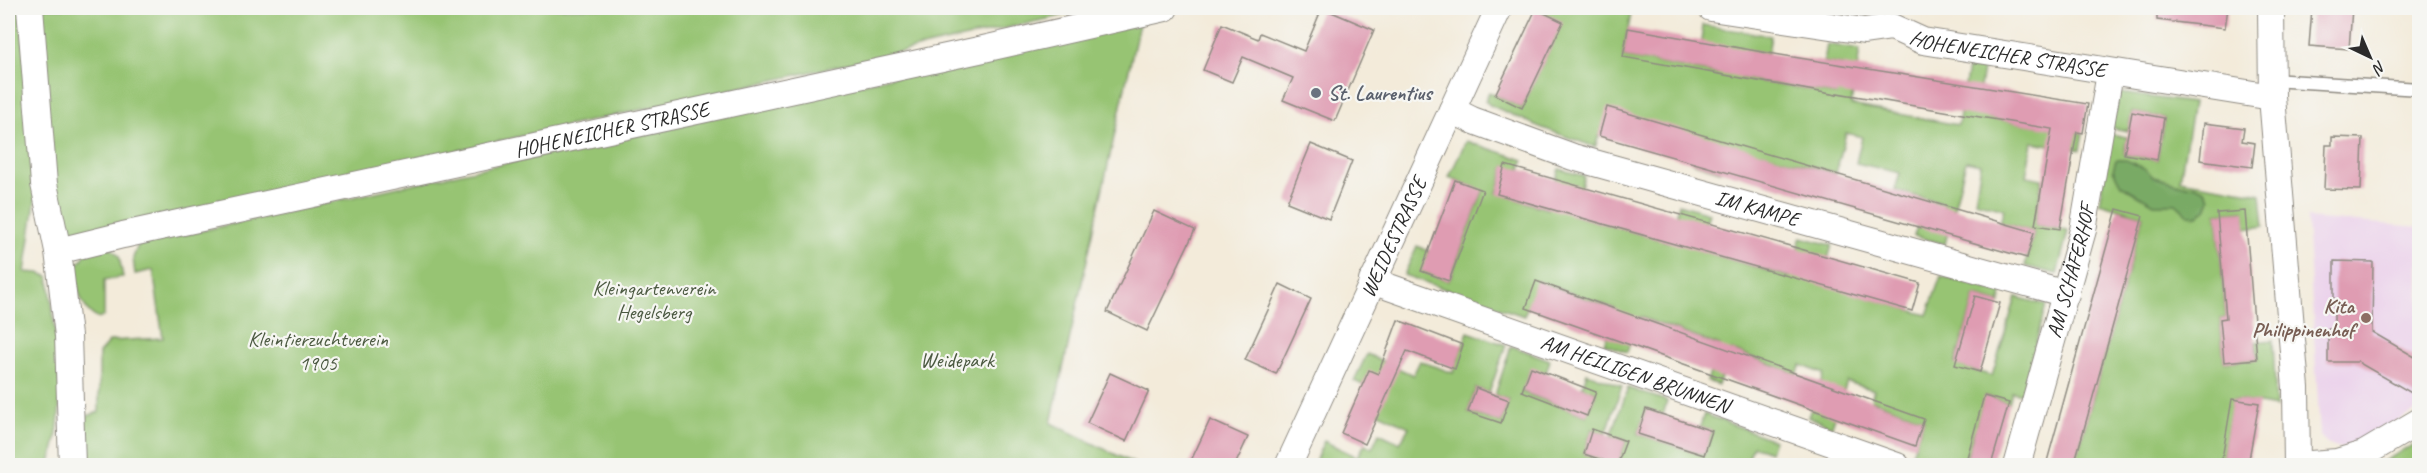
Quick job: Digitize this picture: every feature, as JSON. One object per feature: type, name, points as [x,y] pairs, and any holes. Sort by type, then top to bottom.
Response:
[{"type":"street","points":[[30,8],[44,184],[58,251],[68,336],[72,465]]},
{"type":"street","name":"HOHENEICHER STRASSE","points":[[58,251],[135,232],[1165,8]]},
{"type":"street","name":"WEIDESTRASSE","points":[[1288,465],[1499,8]]},
{"type":"street","name":"HOHENEICHER STRASSE","points":[[1710,8],[1864,31],[1894,17],[1923,41],[2110,73],[2272,88]]},
{"type":"street","points":[[2271,8],[2272,88],[2296,388],[2297,465],[2337,462],[2364,454],[2420,421]]},
{"type":"street","name":"AM SCHÄFERHOF","points":[[2017,465],[2083,230],[2110,73]]},
{"type":"street","name":"IM KAMPE","points":[[1452,110],[1472,120],[1573,157],[2066,294]]},
{"type":"street","name":"AM HEILIGEN BRUNNEN","points":[[1372,281],[1897,465]]},
{"type":"lane","points":[[2272,88],[2420,89]]},
{"type":"shaded area","name":"Kita Philippinenhof","points":[[2307,218],[2419,227],[2419,409],[2357,444],[2340,448],[2327,443],[2320,436]]},
{"type":"green space","points":[[8,8],[20,8],[37,188],[25,272],[39,273],[49,277],[57,348],[59,420],[49,465],[8,465]]},
{"type":"green space","points":[[37,8],[1097,8],[69,237],[64,234],[53,182]]},
{"type":"green space","points":[[1533,8],[1599,8],[1631,13],[1623,57],[1717,74],[1701,41],[1703,25],[1771,36],[1768,53],[1746,50],[1741,78],[1836,95],[1842,65],[1824,62],[1827,44],[1860,50],[1851,105],[1958,125],[1968,68],[1983,69],[1980,87],[1989,118],[2083,133],[2080,150],[2032,142],[2026,176],[2042,179],[2035,225],[2068,231],[2057,274],[2025,266],[2034,232],[2000,222],[2004,209],[1975,201],[1981,164],[1966,161],[1945,244],[1914,236],[1917,226],[1936,231],[1944,204],[1895,190],[1900,173],[1856,163],[1862,137],[1846,133],[1836,173],[1728,144],[1720,171],[1691,162],[1699,135],[1599,136],[1595,147],[1540,127],[1490,105],[1485,101],[1489,92],[1522,108],[1562,22]]},
{"type":"green space","points":[[1139,24],[1051,423],[1137,465],[81,466],[78,419],[99,412],[99,353],[110,341],[163,338],[153,270],[135,274],[133,258],[138,245],[963,61],[963,67],[986,62],[992,55]]},
{"type":"green space","points":[[2120,93],[2193,103],[2180,180],[2261,194],[2264,226],[2246,229],[2244,211],[2217,213],[2226,318],[2220,319],[2224,362],[2258,359],[2256,342],[2273,340],[2276,407],[2233,399],[2221,465],[2074,466],[2143,216],[2099,203],[2111,134],[2127,137],[2124,154],[2157,160],[2164,118],[2132,112],[2128,131],[2111,128]]},
{"type":"green space","points":[[1466,141],[1524,160],[1520,170],[1505,166],[1497,193],[1547,209],[1559,169],[1584,176],[1573,215],[1668,242],[1679,204],[1709,213],[1698,250],[1789,277],[1801,237],[1832,245],[1821,284],[1927,315],[1941,276],[2002,293],[2000,303],[1975,296],[1955,364],[1992,376],[2016,297],[2046,305],[2022,394],[2012,392],[2009,403],[1985,396],[1965,463],[1974,465],[1945,465],[1912,454],[1924,419],[1871,400],[1874,390],[1847,382],[1832,426],[1808,417],[1824,374],[1801,365],[1797,374],[1732,350],[1718,385],[1707,381],[1720,346],[1640,317],[1627,352],[1604,344],[1616,309],[1537,281],[1524,316],[1404,275],[1417,246],[1429,251],[1422,271],[1449,281],[1483,191],[1449,177]]},
{"type":"green space","points":[[2116,160],[2126,160],[2146,169],[2153,177],[2188,186],[2195,185],[2205,190],[2210,199],[2206,209],[2198,216],[2188,215],[2176,204],[2154,204],[2121,185],[2113,170]]},
{"type":"green space","points":[[110,247],[119,256],[123,277],[104,280],[104,316],[97,318],[83,303],[74,269],[87,253]]},
{"type":"green space","points":[[1468,332],[1506,345],[1489,393],[1476,388],[1468,412],[1501,423],[1509,400],[1495,395],[1511,346],[1550,360],[1546,373],[1531,368],[1522,392],[1587,416],[1596,392],[1582,387],[1587,373],[1622,386],[1606,434],[1592,429],[1584,454],[1617,465],[1626,441],[1611,436],[1628,388],[1667,401],[1663,415],[1646,409],[1638,434],[1704,455],[1712,431],[1700,427],[1704,414],[1774,440],[1770,452],[1753,446],[1746,465],[1313,466],[1324,441],[1357,457],[1365,444],[1372,448],[1379,433],[1400,443],[1409,427],[1379,413],[1363,385],[1354,381],[1367,354],[1413,375],[1420,361],[1453,373]]},
{"type":"green space","points":[[2419,442],[2419,465],[2377,465]]},
{"type":"building","points":[[1322,8],[1374,30],[1335,121],[1283,100],[1293,78],[1243,57],[1232,82],[1203,70],[1222,24],[1258,39],[1260,33],[1304,51]]},
{"type":"building","points":[[2157,8],[2228,8],[2225,28],[2157,20]]},
{"type":"building","points":[[2312,8],[2352,8],[2349,49],[2309,46]]},
{"type":"building","points":[[1536,9],[1563,22],[1522,108],[1495,95]]},
{"type":"building","points":[[1628,28],[1768,53],[2088,104],[2083,133],[2077,132],[2060,229],[2035,225],[2052,129],[1837,93],[1837,95],[1623,57]]},
{"type":"building","points":[[1607,107],[2034,232],[2027,258],[1599,136]]},
{"type":"building","points":[[2132,112],[2164,118],[2157,160],[2124,154]]},
{"type":"building","points":[[2204,123],[2244,128],[2242,141],[2255,143],[2252,167],[2200,160]]},
{"type":"building","points":[[2332,137],[2363,138],[2361,190],[2324,189],[2326,145],[2332,145]]},
{"type":"building","points":[[1311,144],[1352,161],[1329,219],[1287,202]]},
{"type":"building","points":[[1505,165],[1920,283],[1912,311],[1497,194]]},
{"type":"building","points":[[1455,180],[1483,190],[1449,281],[1421,271]]},
{"type":"building","points":[[2117,209],[2143,216],[2101,368],[2074,465],[2046,465]]},
{"type":"building","points":[[1154,211],[1195,230],[1147,331],[1107,312]]},
{"type":"building","points":[[2245,211],[2257,359],[2224,362],[2220,319],[2226,318],[2217,213]]},
{"type":"building","points":[[2334,261],[2373,262],[2372,332],[2420,360],[2420,398],[2358,362],[2328,362],[2328,329],[2334,329]]},
{"type":"building","points":[[1536,281],[1924,419],[1915,446],[1526,308]]},
{"type":"building","points":[[1280,284],[1311,299],[1276,374],[1245,360]]},
{"type":"building","points":[[1975,296],[2000,303],[1980,372],[1955,365]]},
{"type":"building","points":[[1398,320],[1463,345],[1455,369],[1407,351],[1365,444],[1341,433],[1369,370],[1378,374]]},
{"type":"building","points":[[1531,367],[1596,392],[1587,416],[1522,391]]},
{"type":"building","points":[[1110,373],[1149,391],[1126,441],[1087,423]]},
{"type":"building","points":[[1476,388],[1509,400],[1501,423],[1468,412]]},
{"type":"building","points":[[1984,396],[2009,403],[1991,465],[1965,465]]},
{"type":"building","points":[[2232,399],[2259,403],[2248,465],[2221,465]]},
{"type":"building","points":[[1646,409],[1712,431],[1704,455],[1638,434]]},
{"type":"building","points":[[1210,420],[1248,437],[1235,465],[1189,465]]},
{"type":"building","points":[[1592,429],[1626,441],[1617,465],[1584,454]]},
{"type":"place","name":"St. Laurentius","points":[[1316,93]]},
{"type":"place","name":"Kita Philippinenhof","points":[[2366,318]]},
{"type":"park label","name":"Kleingartenverein Hegelsberg","points":[[654,300]]},
{"type":"park label","name":"Kleintierzuchtverein 1905","points":[[318,351]]},
{"type":"park label","name":"Weidepark","points":[[957,360]]}]
